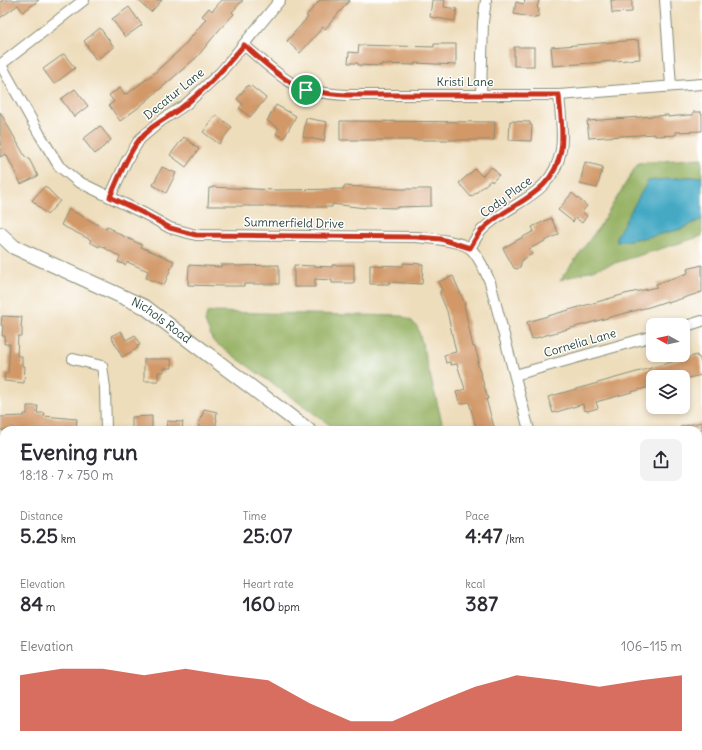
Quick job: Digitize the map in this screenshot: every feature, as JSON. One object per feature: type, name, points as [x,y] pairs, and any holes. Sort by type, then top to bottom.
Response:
[{"type":"street","points":[[0,65],[84,0]]},
{"type":"street","name":"Decatur Lane","points":[[110,197],[126,162],[140,139],[162,120],[185,105],[221,72],[280,0]]},
{"type":"street","points":[[482,95],[483,22],[486,0]]},
{"type":"street","points":[[665,0],[671,86]]},
{"type":"street","name":"Kristi Lane","points":[[244,45],[293,84],[306,90],[326,94],[559,95],[702,84]]},
{"type":"street","name":"Summerfield Drive","points":[[0,65],[59,166],[77,181],[145,214],[170,228],[196,235],[416,237],[441,239],[470,248]]},
{"type":"street","name":"Cody Place","points":[[470,248],[481,230],[541,188],[550,177],[558,163],[561,148],[559,95]]},
{"type":"street","name":"Nichols Road","points":[[0,234],[14,247],[144,307],[303,426]]},
{"type":"street","points":[[470,248],[481,262],[490,282],[528,426]]},
{"type":"street","points":[[690,325],[702,321]]},
{"type":"street","name":"Cornelia Lane","points":[[515,376],[646,338]]},
{"type":"street","points":[[73,359],[102,366],[105,388],[106,426]]},
{"type":"green space","points":[[702,158],[702,177],[648,181],[617,242],[653,236],[681,229],[702,219],[702,236],[560,280],[599,227],[638,163]]},
{"type":"green space","points":[[207,313],[402,316],[412,321],[418,328],[443,426],[331,426],[213,341],[205,322]]},
{"type":"water","points":[[702,177],[702,219],[681,229],[653,236],[617,242],[616,237],[648,181]]},
{"type":"building","points":[[3,0],[39,0],[23,12],[18,5],[0,18],[0,2]]},
{"type":"building","points":[[138,0],[162,0],[151,12]]},
{"type":"building","points":[[222,0],[243,0],[232,12],[234,14],[197,57],[138,108],[120,121],[109,105],[114,102],[109,95],[120,88],[124,94],[127,94],[152,75],[182,48],[206,19],[202,16],[209,8],[212,11]]},
{"type":"building","points":[[320,0],[350,0],[325,29],[323,27],[300,53],[287,41],[308,17],[306,16]]},
{"type":"building","points":[[432,0],[445,0],[444,7],[457,9],[455,21],[430,17]]},
{"type":"building","points":[[525,0],[539,0],[537,8],[539,9],[538,17],[535,16],[535,18],[514,14],[516,2],[524,4]]},
{"type":"building","points":[[611,0],[632,0],[632,12],[612,13]]},
{"type":"building","points":[[129,7],[142,25],[125,37],[112,19]]},
{"type":"building","points":[[100,28],[114,47],[96,60],[84,41]]},
{"type":"building","points":[[638,40],[640,59],[553,66],[551,47]]},
{"type":"building","points":[[434,44],[456,44],[456,65],[415,63],[415,65],[381,64],[381,66],[348,63],[349,52],[358,53],[359,45],[434,47]]},
{"type":"building","points":[[514,47],[534,47],[534,66],[514,66]]},
{"type":"building","points":[[64,54],[75,68],[54,84],[43,69]]},
{"type":"building","points":[[248,85],[266,98],[250,117],[239,108],[243,104],[237,99]]},
{"type":"building","points":[[75,89],[88,106],[74,117],[61,99]]},
{"type":"building","points":[[276,105],[296,116],[284,138],[276,134],[279,128],[267,121]]},
{"type":"building","points":[[0,112],[38,176],[21,184],[6,154],[0,157]]},
{"type":"building","points":[[693,112],[701,112],[702,114],[702,131],[676,132],[676,135],[655,136],[655,134],[589,138],[587,121],[668,115],[668,117],[693,115]]},
{"type":"building","points":[[216,115],[232,127],[219,144],[203,132]]},
{"type":"building","points":[[306,118],[327,122],[324,141],[303,137]]},
{"type":"building","points":[[340,121],[495,122],[494,140],[340,140]]},
{"type":"building","points":[[510,121],[530,122],[530,125],[532,125],[531,141],[509,140]]},
{"type":"building","points":[[100,126],[111,140],[95,154],[83,139]]},
{"type":"building","points":[[184,137],[199,149],[186,167],[170,155]]},
{"type":"building","points":[[585,162],[603,167],[597,188],[580,184]]},
{"type":"building","points":[[162,167],[176,173],[166,193],[153,185]]},
{"type":"building","points":[[492,167],[499,175],[471,197],[459,183],[475,169],[482,176]]},
{"type":"building","points":[[45,186],[60,201],[47,215],[32,200]]},
{"type":"building","points":[[344,186],[431,189],[431,206],[365,208],[332,204],[332,207],[208,206],[209,188],[212,187],[276,190],[344,189]]},
{"type":"building","points":[[572,193],[587,206],[582,212],[587,216],[582,223],[576,218],[573,222],[558,210]]},
{"type":"building","points":[[69,209],[106,229],[107,226],[119,234],[142,245],[141,247],[174,261],[164,285],[146,278],[148,271],[127,262],[126,265],[118,262],[120,257],[100,245],[99,247],[90,242],[91,240],[61,225]]},
{"type":"building","points":[[551,218],[559,234],[529,249],[532,254],[522,260],[520,267],[517,269],[514,268],[503,248],[534,231],[532,227]]},
{"type":"building","points":[[403,263],[423,264],[422,284],[389,282],[389,284],[370,284],[370,265],[403,266]]},
{"type":"building","points":[[189,265],[221,267],[221,265],[279,265],[279,284],[244,284],[244,286],[188,285]]},
{"type":"building","points":[[294,265],[332,267],[332,265],[354,265],[354,283],[332,283],[332,280],[315,279],[315,287],[294,287]]},
{"type":"building","points":[[702,265],[702,292],[668,303],[667,301],[532,339],[527,322],[625,294],[657,287],[656,284],[688,273],[687,269]]},
{"type":"building","points":[[453,276],[465,304],[473,347],[475,347],[479,362],[477,362],[488,399],[486,399],[494,426],[476,426],[469,402],[460,404],[456,392],[465,389],[457,364],[451,365],[450,362],[446,363],[444,355],[456,352],[447,311],[440,294],[440,291],[442,290],[438,282]]},
{"type":"building","points":[[2,316],[22,317],[22,336],[18,336],[17,356],[22,356],[22,366],[25,366],[24,383],[4,381],[5,373],[8,373],[10,344],[4,344],[5,336],[2,336],[3,326],[1,325]]},
{"type":"building","points":[[121,331],[126,340],[135,335],[140,345],[137,346],[138,348],[122,357],[111,336]]},
{"type":"building","points":[[697,355],[697,357],[699,357],[702,367],[702,375],[690,378],[690,370],[646,370],[646,388],[596,402],[598,408],[588,411],[584,410],[583,404],[553,413],[548,397],[672,362],[690,362],[690,357]]},
{"type":"building","points":[[144,359],[171,359],[172,368],[164,368],[164,372],[158,372],[158,381],[144,381]]},
{"type":"building","points":[[27,406],[38,406],[37,413],[45,413],[44,416],[77,419],[76,426],[0,426],[0,417],[24,416],[24,414],[27,414]]},
{"type":"building","points":[[204,409],[217,412],[216,426],[199,426]]},
{"type":"building","points":[[152,416],[152,426],[132,426],[132,417]]},
{"type":"building","points":[[167,421],[183,422],[182,426],[166,426]]},
{"type":"building","points":[[702,422],[702,426],[684,426]]},
{"type":"route","points":[[244,45],[275,71],[293,84],[306,90],[326,94],[346,95],[559,95],[562,133],[558,163],[550,177],[541,188],[522,203],[481,230],[470,248],[441,239],[416,237],[196,235],[170,228],[110,197],[126,162],[140,139],[162,120],[185,105],[221,72],[244,45]]}]
